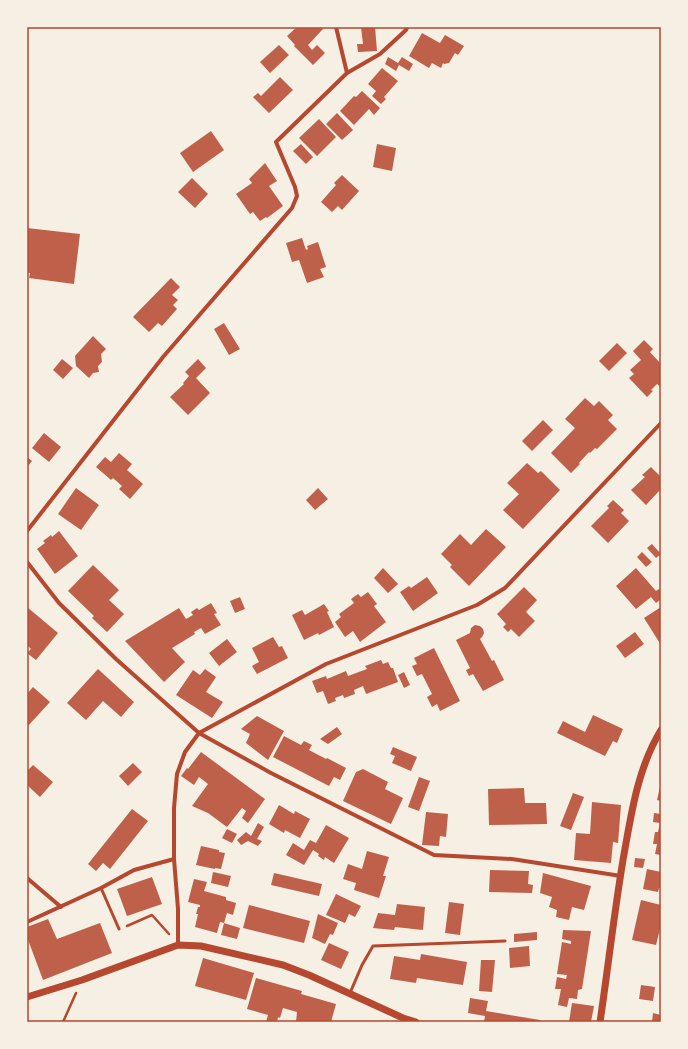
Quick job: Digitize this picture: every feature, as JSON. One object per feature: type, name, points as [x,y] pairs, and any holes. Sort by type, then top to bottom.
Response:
[{"type":"street","points":[[336,27],[347,73]]},
{"type":"street","points":[[27,531],[164,357],[292,208],[297,196],[295,187],[276,142],[347,73],[380,54],[408,27]]},
{"type":"street","points":[[178,945],[178,909],[174,859],[174,808],[177,774],[185,752],[199,733],[326,664],[477,605],[505,588],[661,423]]},
{"type":"street","points":[[27,562],[60,603],[116,659],[199,733],[271,773],[434,855],[512,859],[621,876]]},
{"type":"street","points":[[600,1022],[631,814],[640,777],[653,744],[661,730]]},
{"type":"street","points":[[27,922],[101,888],[134,870],[174,859]]},
{"type":"street","points":[[27,878],[61,907]]},
{"type":"street","points":[[27,997],[82,980],[178,945],[201,946],[282,965],[309,975],[403,1018],[416,1022]]},
{"type":"lane","points":[[101,888],[119,929]]},
{"type":"lane","points":[[350,993],[362,965],[373,946],[505,941]]},
{"type":"path","points":[[119,929],[152,915],[178,945]]},
{"type":"path","points":[[63,1022],[82,980]]},
{"type":"building","points":[[297,27],[321,27],[323,29],[308,45],[312,50],[317,45],[325,53],[313,65],[294,46],[295,45],[287,36]]},
{"type":"building","points":[[361,27],[375,27],[377,51],[358,52],[357,44],[363,44]]},
{"type":"building","points":[[422,33],[440,43],[445,35],[464,46],[458,55],[455,53],[449,63],[443,63],[441,68],[432,63],[429,68],[409,56]]},
{"type":"building","points":[[279,45],[289,55],[270,73],[260,62]]},
{"type":"building","points":[[388,57],[398,63],[402,57],[413,64],[409,71],[399,65],[396,71],[385,64]]},
{"type":"building","points":[[382,68],[398,81],[384,97],[386,99],[381,104],[372,96],[376,91],[368,84]]},
{"type":"building","points":[[280,77],[293,90],[269,113],[253,97],[258,93],[261,96]]},
{"type":"building","points":[[362,91],[380,108],[374,115],[369,109],[354,125],[340,111],[354,96],[356,97]]},
{"type":"building","points":[[337,113],[353,130],[342,140],[326,124]]},
{"type":"building","points":[[319,119],[336,137],[317,156],[299,138]]},
{"type":"building","points":[[211,131],[224,150],[193,172],[180,153]]},
{"type":"building","points":[[301,144],[313,157],[306,164],[293,151]]},
{"type":"building","points":[[377,144],[396,148],[392,171],[373,167]]},
{"type":"building","points":[[265,163],[277,181],[269,186],[283,206],[267,218],[266,217],[260,221],[253,212],[250,214],[236,194],[252,183],[249,179]]},
{"type":"building","points":[[342,175],[359,191],[342,210],[338,206],[332,212],[321,202],[336,185],[334,183]]},
{"type":"building","points":[[192,178],[208,194],[195,208],[178,192]]},
{"type":"building","points":[[27,228],[80,234],[74,284],[29,278],[30,273],[27,273]]},
{"type":"building","points":[[302,238],[306,250],[308,249],[307,246],[318,242],[326,267],[320,269],[324,277],[307,283],[299,260],[292,262],[286,243]]},
{"type":"building","points":[[171,278],[180,287],[172,295],[178,300],[173,305],[177,309],[162,326],[158,323],[149,332],[133,317]]},
{"type":"building","points":[[224,323],[240,349],[229,355],[214,329]]},
{"type":"building","points":[[93,336],[106,349],[101,354],[102,362],[98,366],[99,372],[93,373],[89,378],[76,366],[75,356]]},
{"type":"building","points":[[644,340],[653,349],[650,352],[661,364],[661,387],[657,384],[647,397],[629,378],[634,374],[630,370],[641,360],[633,351]]},
{"type":"building","points":[[617,343],[627,353],[609,371],[599,361]]},
{"type":"building","points":[[62,359],[73,368],[63,379],[53,370]]},
{"type":"building","points":[[198,359],[206,368],[196,378],[210,393],[188,415],[170,397],[184,384],[183,383],[189,376],[185,372]]},
{"type":"building","points":[[585,398],[594,406],[599,401],[613,415],[608,420],[617,429],[597,449],[595,448],[590,453],[589,452],[571,473],[551,453],[575,428],[565,419]]},
{"type":"building","points":[[543,420],[553,430],[532,451],[522,441]]},
{"type":"building","points":[[44,433],[61,447],[49,462],[32,448]]},
{"type":"building","points":[[119,453],[132,464],[127,470],[143,484],[130,499],[119,489],[122,486],[113,478],[111,480],[96,467],[105,457],[111,462]]},
{"type":"building","points":[[27,457],[32,461],[27,467]]},
{"type":"building","points":[[527,463],[538,473],[541,471],[560,490],[523,529],[503,510],[519,494],[507,483]]},
{"type":"building","points":[[651,467],[661,477],[661,489],[646,505],[631,490],[645,477],[642,475]]},
{"type":"building","points":[[76,488],[99,505],[81,530],[58,514]]},
{"type":"building","points":[[318,488],[328,499],[315,510],[306,500]]},
{"type":"building","points":[[613,500],[624,510],[621,513],[629,521],[608,543],[591,526],[609,508],[607,506]]},
{"type":"building","points":[[486,529],[506,547],[469,586],[450,567],[452,565],[441,554],[460,534],[471,545]]},
{"type":"building","points":[[59,531],[78,556],[55,574],[37,549],[45,543],[43,541],[51,535],[52,537]]},
{"type":"building","points":[[652,544],[661,554],[656,558],[647,548]]},
{"type":"building","points":[[642,552],[652,562],[646,567],[637,557]]},
{"type":"building","points":[[93,565],[119,590],[109,600],[124,614],[107,632],[92,618],[94,616],[68,591]]},
{"type":"building","points":[[383,568],[398,584],[388,593],[374,578]]},
{"type":"building","points":[[636,568],[656,591],[659,589],[661,591],[661,599],[656,603],[651,597],[636,609],[616,586]]},
{"type":"building","points":[[427,577],[438,593],[413,611],[400,592],[409,586],[411,588]]},
{"type":"building","points":[[524,587],[537,600],[526,612],[535,621],[519,637],[511,629],[508,632],[503,627],[506,624],[497,614]]},
{"type":"building","points":[[368,592],[377,604],[374,606],[386,622],[360,642],[353,631],[345,637],[335,622],[341,617],[339,614],[354,603],[351,599],[358,594],[361,597]]},
{"type":"building","points":[[240,597],[245,609],[235,613],[230,601]]},
{"type":"building","points":[[211,603],[217,613],[214,614],[221,625],[205,634],[201,628],[194,632],[195,634],[172,648],[185,662],[164,682],[125,641],[179,608],[186,619],[193,615],[191,612],[197,608],[199,610]]},
{"type":"building","points":[[324,604],[329,611],[327,612],[334,627],[319,635],[318,633],[304,640],[292,615],[302,610],[305,615]]},
{"type":"building","points":[[27,607],[58,633],[36,660],[27,653],[31,649],[27,645]]},
{"type":"building","points":[[661,607],[661,645],[644,618]]},
{"type":"building","points":[[475,625],[480,626],[483,629],[484,633],[480,639],[492,661],[494,660],[504,680],[483,691],[473,674],[469,676],[466,670],[470,668],[456,640],[470,633],[471,628]]},
{"type":"building","points":[[635,632],[644,644],[625,658],[616,646]]},
{"type":"building","points":[[273,637],[279,647],[282,646],[288,658],[257,674],[252,666],[259,662],[252,648]]},
{"type":"building","points":[[227,639],[237,652],[219,666],[209,653]]},
{"type":"building","points":[[434,648],[460,701],[440,711],[437,704],[432,707],[427,697],[432,694],[422,674],[417,676],[412,666],[417,664],[414,658]]},
{"type":"building","points":[[381,660],[383,664],[388,662],[391,668],[393,668],[398,682],[366,694],[363,686],[354,690],[355,694],[344,698],[343,695],[335,698],[336,701],[328,704],[323,691],[317,693],[312,681],[326,676],[327,679],[346,671],[348,676],[367,669],[365,666]]},
{"type":"building","points":[[98,669],[134,702],[121,717],[103,701],[86,720],[67,703]]},
{"type":"building","points":[[205,669],[216,677],[206,692],[223,702],[212,718],[176,695],[193,670],[200,675]]},
{"type":"building","points":[[404,672],[410,685],[404,688],[398,675]]},
{"type":"building","points":[[33,687],[50,702],[27,727],[27,694]]},
{"type":"building","points":[[593,715],[623,729],[617,743],[613,741],[605,756],[557,733],[563,721],[585,732]]},
{"type":"building","points":[[257,716],[284,731],[268,760],[246,743],[250,734],[241,729]]},
{"type":"building","points":[[337,727],[342,734],[328,744],[320,739]]},
{"type":"building","points":[[284,736],[301,745],[304,741],[312,745],[309,750],[346,768],[340,780],[334,777],[329,786],[273,757]]},
{"type":"building","points":[[393,747],[417,757],[411,771],[392,763],[395,756],[390,754]]},
{"type":"building","points":[[201,752],[265,799],[248,823],[242,818],[246,811],[242,808],[227,827],[208,813],[192,806],[208,784],[199,777],[194,785],[181,776]]},
{"type":"building","points":[[133,763],[142,772],[128,786],[119,776]]},
{"type":"building","points":[[33,765],[53,782],[40,797],[27,785],[27,771]]},
{"type":"building","points":[[363,769],[388,782],[385,789],[403,798],[391,824],[343,801],[356,772]]},
{"type":"building","points":[[419,777],[430,781],[419,811],[408,807]]},
{"type":"building","points":[[661,787],[661,801],[657,800]]},
{"type":"building","points":[[524,788],[525,803],[546,803],[547,824],[489,825],[488,789]]},
{"type":"building","points":[[573,793],[584,797],[571,830],[560,826]]},
{"type":"building","points":[[592,802],[621,805],[618,843],[613,842],[611,863],[574,860],[576,833],[590,834]]},
{"type":"building","points":[[279,805],[294,814],[295,811],[310,819],[300,838],[285,830],[284,833],[269,824]]},
{"type":"building","points":[[132,809],[148,821],[110,869],[103,863],[96,871],[88,864]]},
{"type":"building","points":[[426,812],[448,814],[446,837],[440,836],[439,846],[422,845]]},
{"type":"building","points":[[654,813],[661,814],[661,855],[655,854],[657,844],[653,844],[655,832],[658,832],[660,823],[653,822]]},
{"type":"building","points":[[258,823],[264,827],[257,839],[262,841],[258,846],[248,841],[241,845],[237,840],[246,832],[251,836]]},
{"type":"building","points":[[326,825],[349,838],[334,863],[325,857],[324,860],[313,850],[304,865],[286,855],[293,843],[304,850],[310,840],[316,843]]},
{"type":"building","points":[[227,829],[237,834],[232,843],[222,838]]},
{"type":"building","points":[[201,846],[225,853],[221,869],[196,865]]},
{"type":"building","points":[[367,851],[389,857],[383,876],[386,876],[379,898],[354,890],[356,883],[343,879],[348,864],[362,869]]},
{"type":"building","points":[[635,858],[645,859],[643,868],[634,867]]},
{"type":"building","points":[[647,869],[661,872],[661,889],[659,888],[658,892],[643,889]]},
{"type":"building","points":[[490,870],[529,871],[528,884],[533,885],[532,893],[489,892]]},
{"type":"building","points":[[213,872],[231,876],[228,887],[211,883]]},
{"type":"building","points":[[274,873],[322,884],[319,896],[271,885]]},
{"type":"building","points":[[543,873],[591,886],[584,910],[572,907],[569,920],[556,917],[557,910],[549,907],[552,897],[540,893]]},
{"type":"building","points":[[152,877],[162,904],[127,916],[117,889]]},
{"type":"building","points":[[194,879],[207,882],[204,891],[226,897],[226,900],[236,903],[233,915],[227,913],[224,923],[220,922],[217,933],[195,927],[198,914],[196,914],[200,905],[188,902]]},
{"type":"building","points":[[336,894],[361,906],[355,917],[349,914],[345,923],[326,915]]},
{"type":"building","points":[[641,900],[661,905],[661,929],[656,945],[632,940]]},
{"type":"building","points":[[449,902],[464,904],[460,935],[445,933]]},
{"type":"building","points":[[397,904],[425,907],[423,930],[395,927],[394,930],[373,928],[378,913],[395,915]]},
{"type":"building","points":[[249,905],[310,921],[304,943],[243,928]]},
{"type":"building","points":[[318,914],[338,923],[333,935],[330,934],[325,944],[312,938]]},
{"type":"building","points":[[48,919],[57,939],[100,923],[112,953],[43,980],[27,937],[27,927]]},
{"type":"building","points":[[224,923],[240,928],[237,939],[221,935]]},
{"type":"building","points":[[563,930],[591,931],[582,989],[578,990],[577,999],[569,998],[567,1007],[558,1005],[561,989],[555,989],[557,977],[566,979],[567,975],[557,974],[562,942],[571,944],[571,941],[562,939]]},
{"type":"building","points":[[537,932],[537,940],[514,942],[514,934]]},
{"type":"building","points":[[329,943],[349,952],[341,969],[321,960]]},
{"type":"building","points":[[529,946],[530,966],[510,968],[509,948]]},
{"type":"building","points":[[421,954],[467,962],[463,985],[417,978],[416,983],[390,979],[394,956],[420,960]]},
{"type":"building","points":[[203,958],[254,973],[246,1000],[195,986]]},
{"type":"building","points":[[481,960],[495,960],[492,992],[479,991]]},
{"type":"building","points":[[256,978],[302,991],[301,994],[336,1004],[331,1022],[296,1022],[297,1012],[283,1008],[277,1022],[266,1022],[268,1015],[247,1009]]},
{"type":"building","points":[[641,985],[655,987],[653,1001],[639,999]]},
{"type":"building","points":[[470,998],[488,1001],[486,1011],[540,1020],[540,1022],[484,1022],[485,1016],[468,1013]]},
{"type":"building","points":[[572,1003],[594,1006],[591,1022],[569,1022]]},
{"type":"building","points":[[653,1013],[661,1015],[661,1022],[652,1022]]}]
